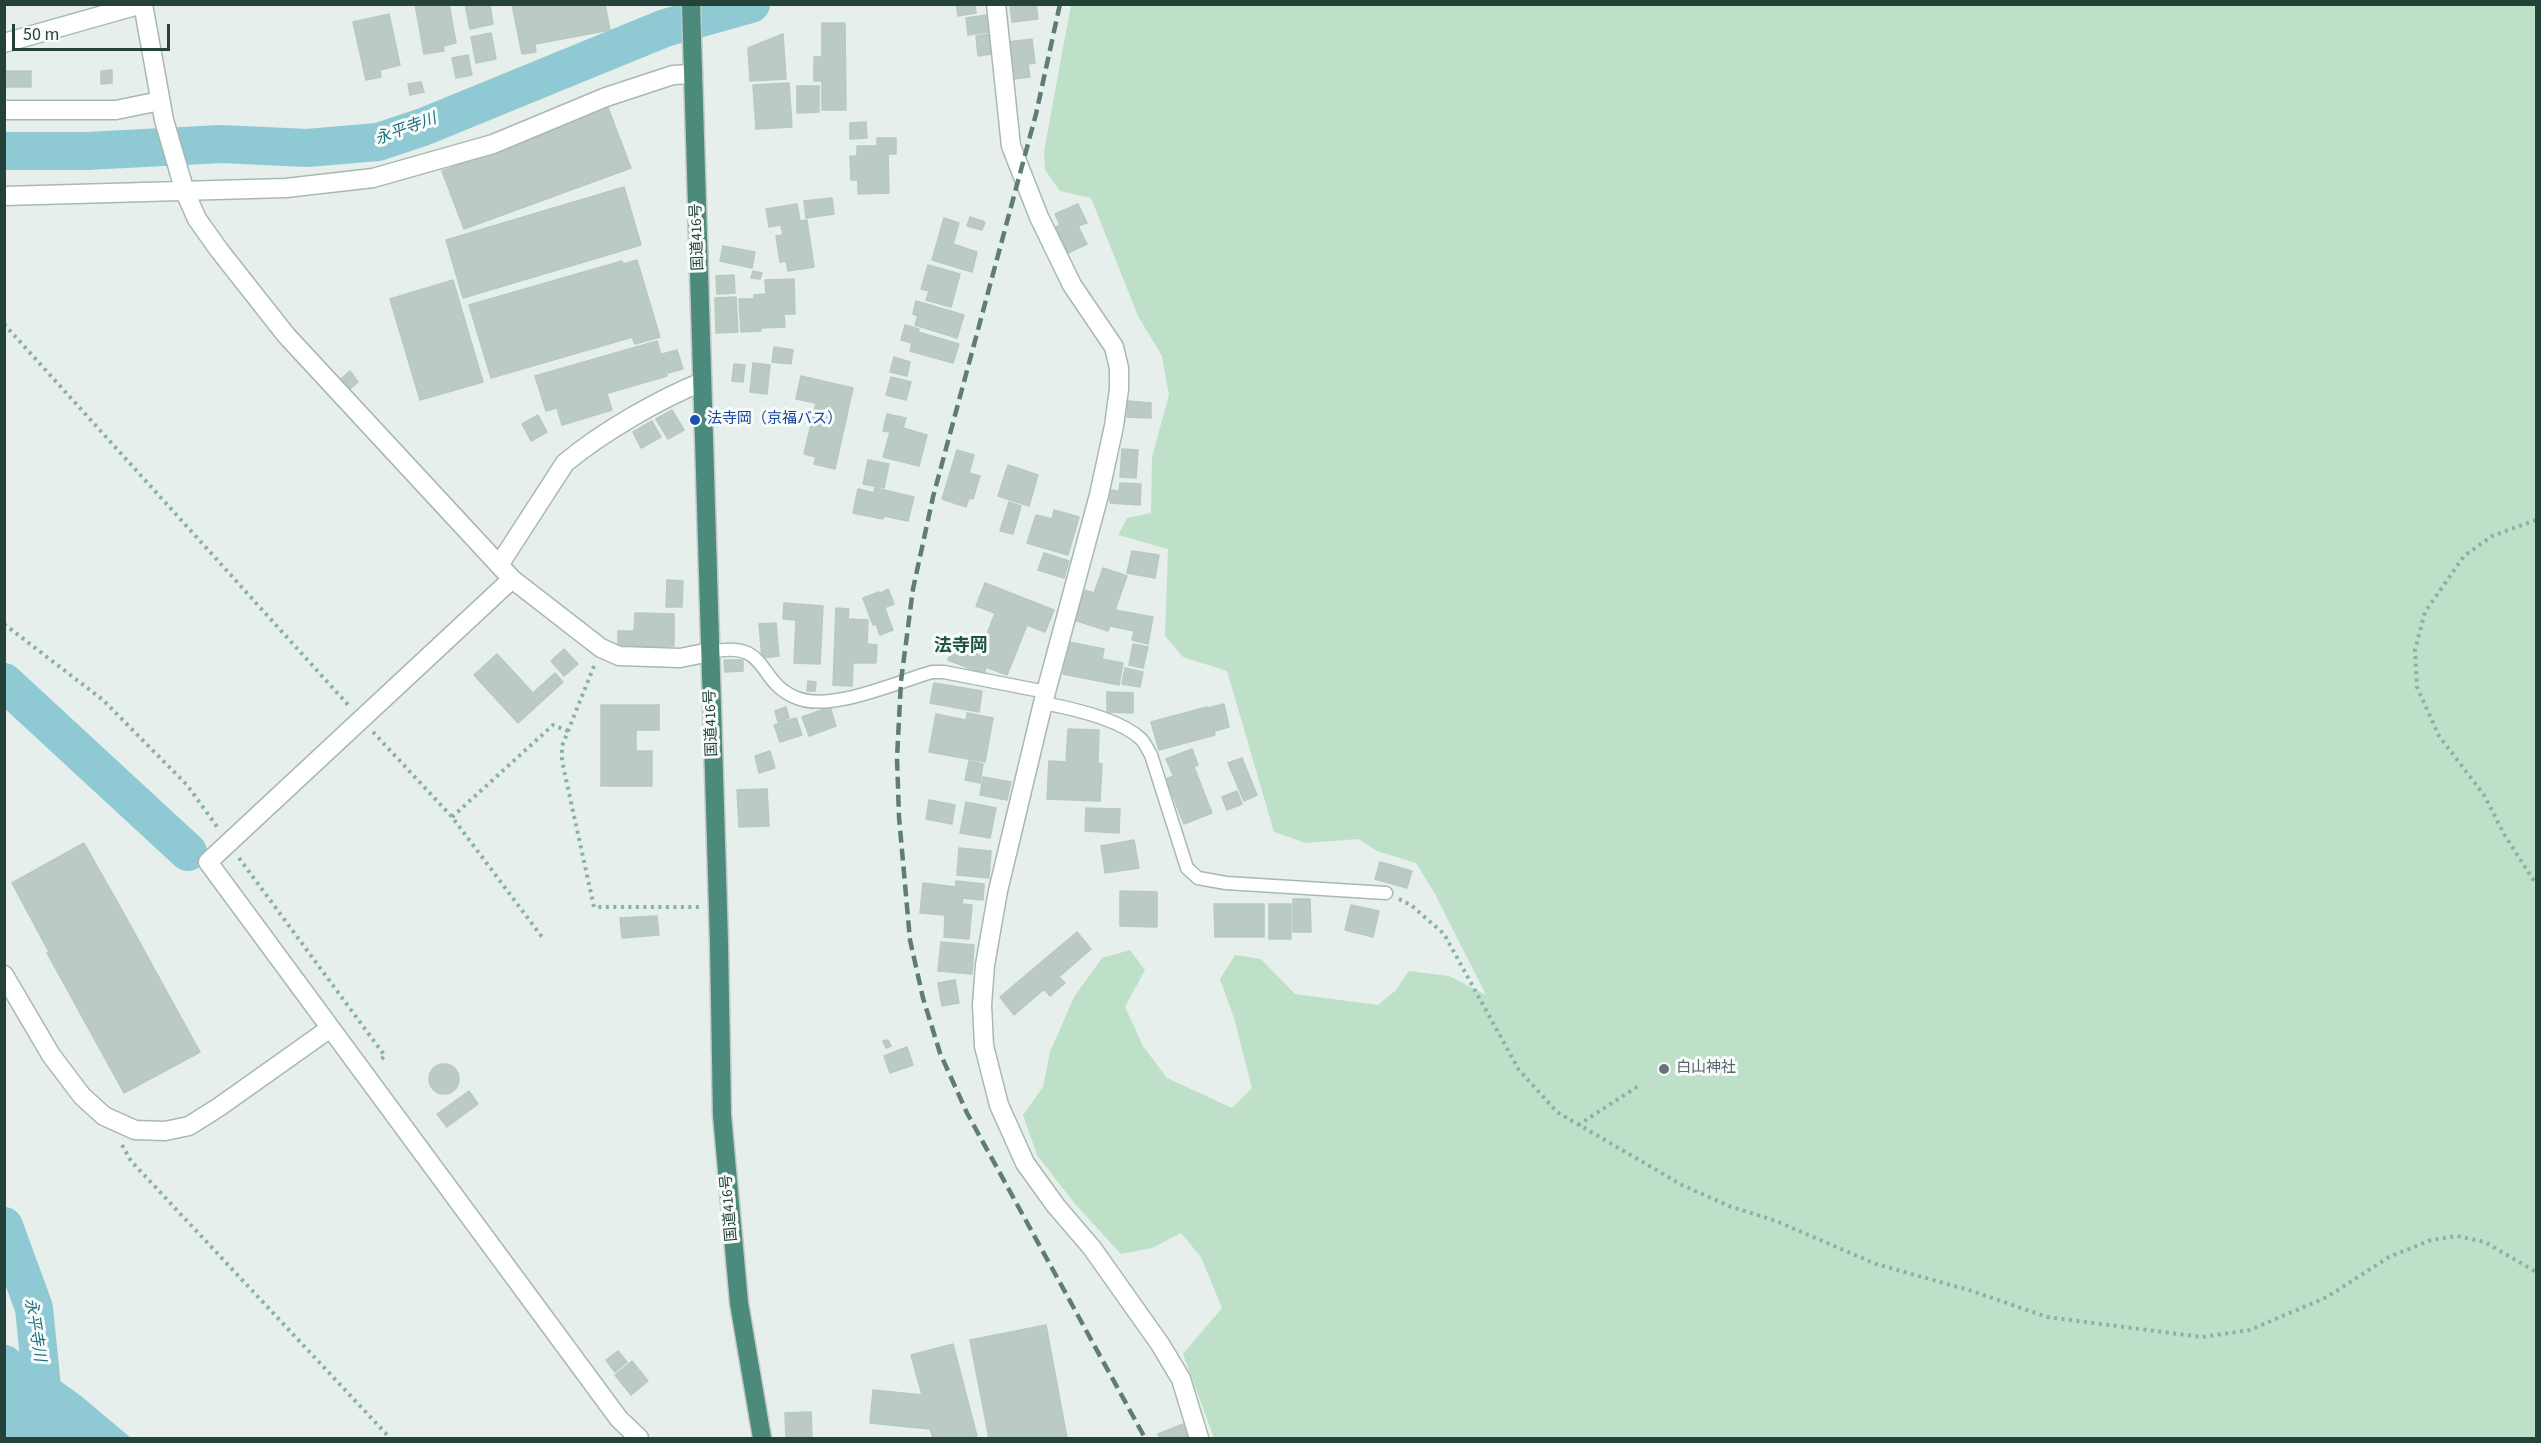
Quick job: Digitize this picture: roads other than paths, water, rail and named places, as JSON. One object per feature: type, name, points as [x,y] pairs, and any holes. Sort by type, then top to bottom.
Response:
[{"type":"highway","name":"国道416号","points":[[691,4],[718,907],[722,1115],[739,1303],[762,1438]]},
{"type":"street","points":[[4,43],[142,4],[164,120],[183,186],[197,219],[286,335],[512,579],[601,648],[619,656],[680,658],[710,652]]},
{"type":"street","points":[[996,4],[1011,146],[1040,217],[1072,285],[1114,347],[1119,368],[1119,388],[1114,426],[1099,495],[1044,697],[998,891],[982,1005],[984,1046],[999,1105],[1025,1163],[1056,1206],[1092,1248],[1160,1344],[1181,1379],[1199,1438]]},
{"type":"street","points":[[4,196],[183,186],[218,189],[286,189],[373,178],[493,144],[606,97],[661,78],[693,74]]},
{"type":"street","points":[[4,110],[116,110],[160,101]]},
{"type":"street","points":[[499,565],[565,463],[579,451],[674,393],[702,382]]},
{"type":"street","points":[[512,579],[208,862],[619,1419],[639,1438]]},
{"type":"street","points":[[4,975],[51,1054],[81,1096],[104,1116],[135,1130],[165,1131],[189,1126],[329,1029]]},
{"type":"lane","points":[[710,652],[730,648],[746,651],[760,662],[779,687],[797,698],[820,703],[859,695],[932,672],[944,672],[1044,697],[1128,730],[1141,739],[1151,755],[1187,868],[1198,878],[1226,883],[1386,893]]},
{"type":"water","points":[[4,1344],[13,1347],[81,1396],[131,1438],[5,1438]]},
{"type":"waterway","name":"永平寺川","points":[[4,151],[87,151],[221,144],[307,148],[378,142],[423,127],[665,28],[751,4]]},
{"type":"waterway","points":[[4,682],[188,852]]},
{"type":"waterway","name":"永平寺川","points":[[4,1226],[34,1308],[43,1397],[41,1438]]},
{"type":"railway","points":[[1060,4],[1036,114],[933,497],[913,589],[901,681],[897,758],[899,817],[910,940],[923,998],[940,1053],[967,1113],[1145,1438]]},
{"type":"place","name":"法寺岡（京福バス）","points":[[695,420]]},
{"type":"place","name":"白山神社","points":[[1664,1069]]},
{"type":"district","name":"法寺岡","points":[[961,647]]}]
